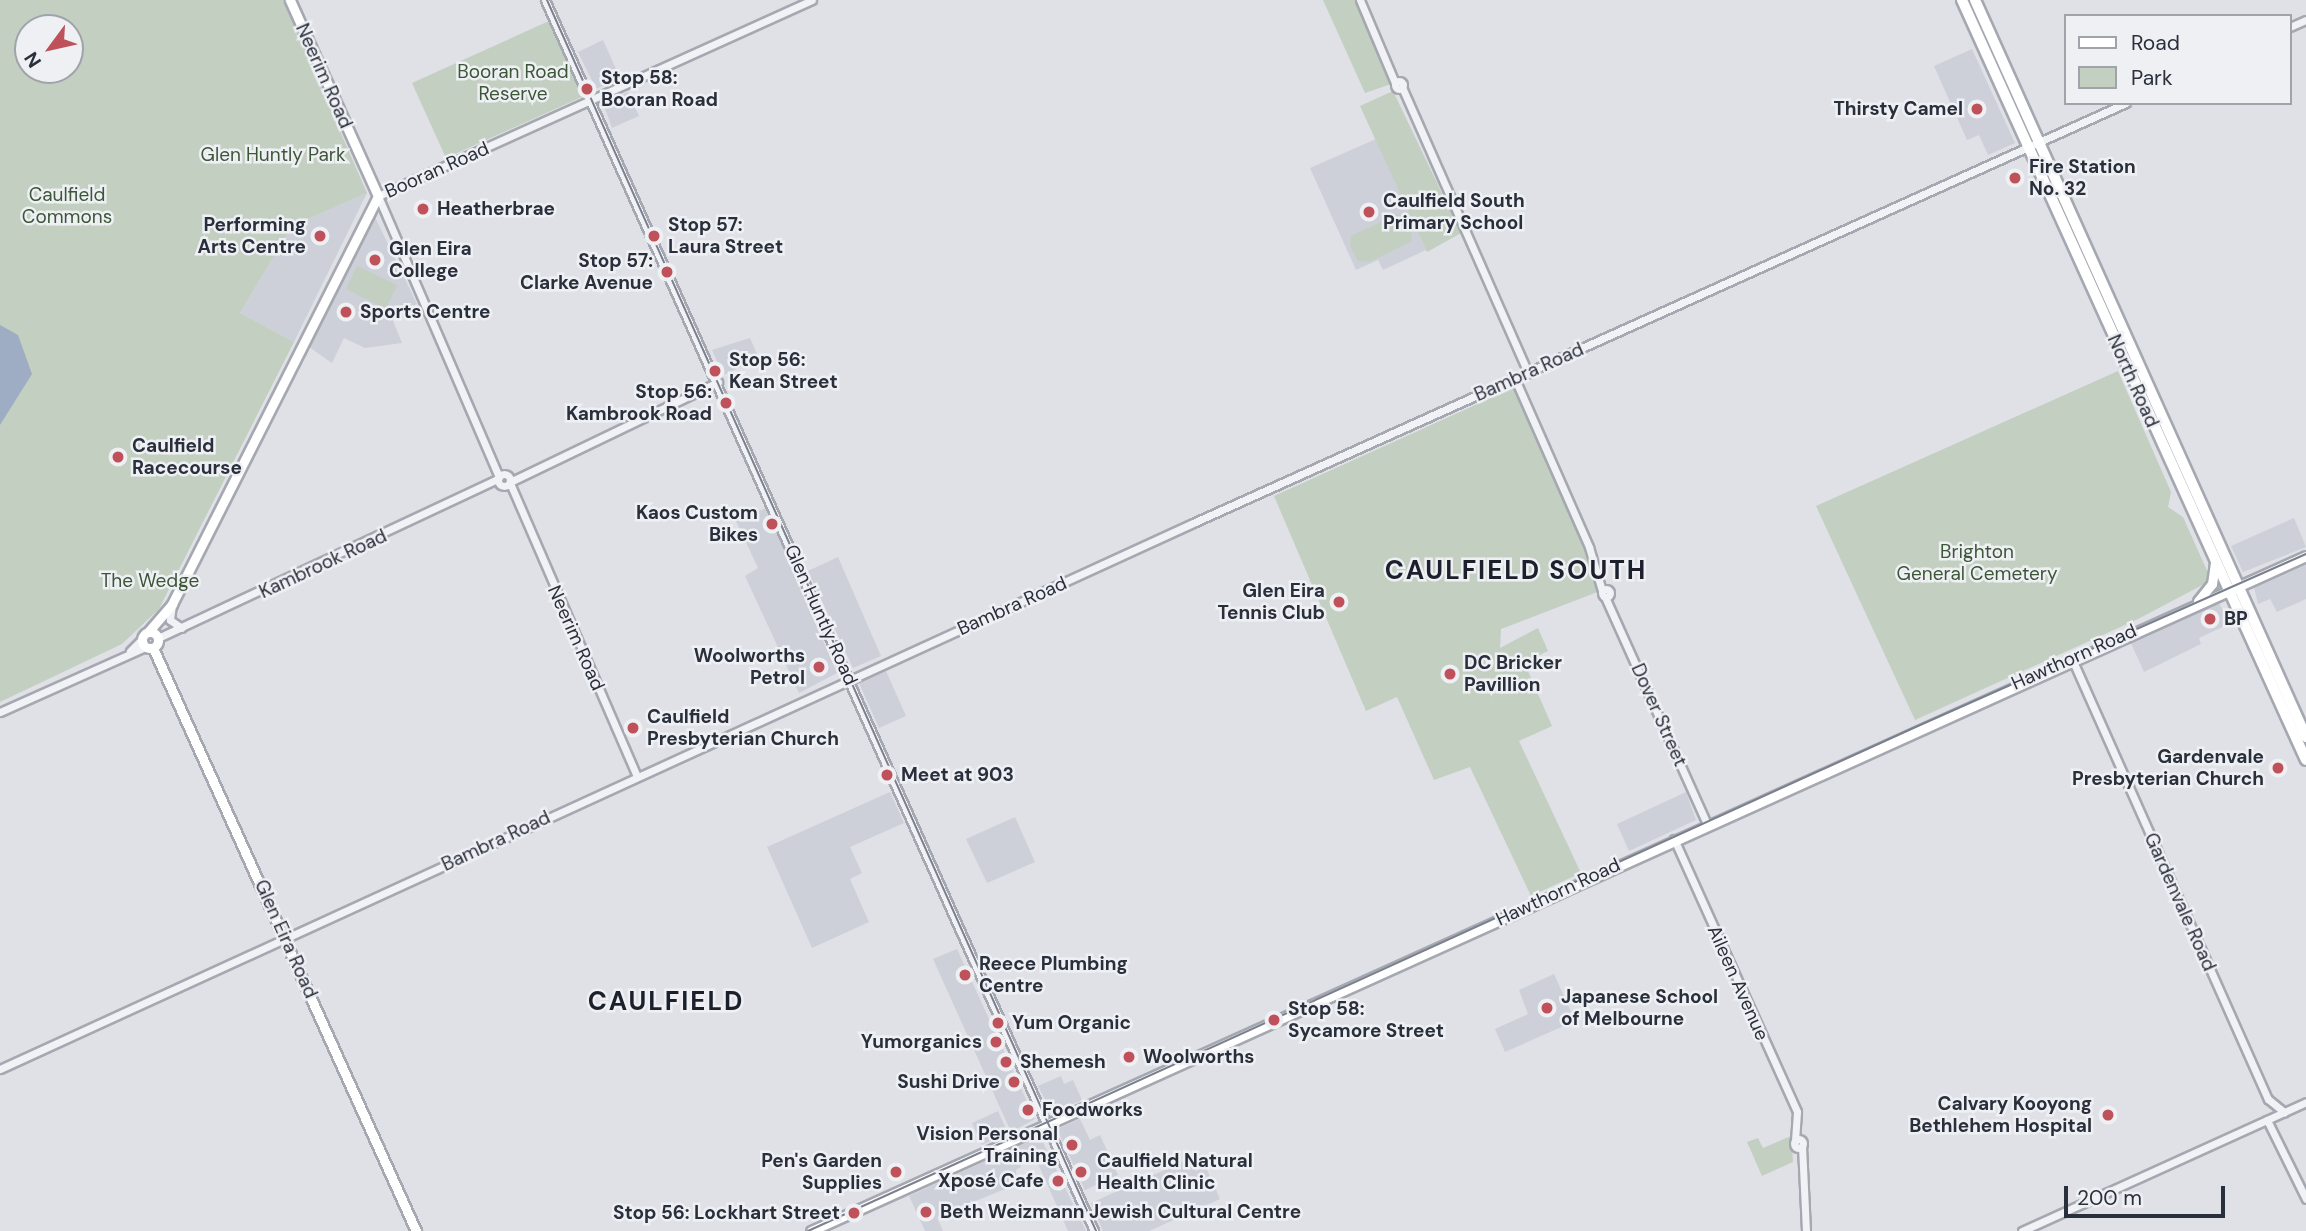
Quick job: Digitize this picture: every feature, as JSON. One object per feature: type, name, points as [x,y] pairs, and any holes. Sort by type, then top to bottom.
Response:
[{"type":"highway","name":"North Road","points":[[1962,0],[2027,149],[2306,760]]},
{"type":"highway","name":"North Road","points":[[1975,0],[2306,737]]},
{"type":"highway","points":[[2047,193],[2058,188]]},
{"type":"highway","points":[[2242,622],[2253,616]]},
{"type":"main road","name":"Neerim Road","points":[[290,0],[378,197]]},
{"type":"main road","name":"Booran Road","points":[[150,640],[172,604],[371,202],[378,197]]},
{"type":"main road","name":"Hawthorn Road","points":[[811,1231],[2069,660],[2306,556]]},
{"type":"main road","points":[[2197,603],[2212,584],[2215,562]]},
{"type":"main road","name":"Glen Eira Road","points":[[150,640],[416,1231]]},
{"type":"street","name":"Glen Huntly Road","points":[[545,0],[718,382],[1094,1231]]},
{"type":"street","name":"Booran Road","points":[[378,197],[812,0]]},
{"type":"street","points":[[1360,0],[1528,373]]},
{"type":"street","name":"Bambra Road","points":[[0,1069],[849,679],[2122,105]]},
{"type":"street","name":"Neerim Road","points":[[378,197],[638,776]]},
{"type":"street","name":"Dover Street","points":[[1515,379],[1707,824]]},
{"type":"street","points":[[504,480],[718,382]]},
{"type":"street","name":"Kambrook Road","points":[[0,712],[127,654],[150,640],[182,628],[504,480]]},
{"type":"street","points":[[172,604],[170,620],[182,628]]},
{"type":"street","name":"Gardenvale Road","points":[[2069,660],[2268,1099],[2284,1112]]},
{"type":"street","name":"Aileen Avenue","points":[[1674,839],[1797,1112],[1806,1231]]},
{"type":"street","points":[[2022,1231],[2306,1102]]},
{"type":"street","points":[[2270,1119],[2306,1199]]},
{"type":"shaded area","points":[[603,40],[620,78],[596,89],[578,52]]},
{"type":"shaded area","points":[[1972,49],[2015,143],[1988,155],[1979,135],[1967,140],[1934,66]]},
{"type":"shaded area","points":[[628,92],[639,116],[612,128],[603,103]]},
{"type":"shaded area","name":"Caulfield South Primary School","points":[[1376,139],[1426,250],[1383,270],[1378,260],[1356,270],[1310,168]]},
{"type":"shaded area","name":"Glen Eira College","points":[[367,193],[294,342],[240,313],[292,226]]},
{"type":"shaded area","name":"Glen Eira College","points":[[374,215],[417,304],[391,316],[402,343],[365,348],[344,338],[332,363],[309,347]]},
{"type":"shaded area","points":[[750,338],[762,365],[750,363],[723,375],[712,350]]},
{"type":"shaded area","points":[[766,508],[837,673],[799,693],[745,576],[758,568],[736,521]]},
{"type":"shaded area","points":[[2294,518],[2306,547],[2243,572],[2231,546]]},
{"type":"shaded area","points":[[838,557],[881,656],[853,668],[808,571]]},
{"type":"shaded area","points":[[2306,565],[2306,599],[2277,612],[2270,599],[2258,604],[2254,588]]},
{"type":"shaded area","points":[[2218,602],[2231,623],[2199,638],[2201,644],[2144,672],[2130,641]]},
{"type":"shaded area","points":[[886,671],[906,716],[879,728],[859,683]]},
{"type":"shaded area","points":[[890,792],[904,823],[850,847],[862,873],[850,879],[869,922],[812,948],[767,847]]},
{"type":"shaded area","points":[[1686,792],[1696,820],[1629,851],[1617,824]]},
{"type":"shaded area","points":[[1015,817],[1035,862],[987,883],[966,839]]},
{"type":"shaded area","points":[[957,949],[1035,1119],[1011,1132],[933,959]]},
{"type":"shaded area","name":"Japanese School of Melbourne","points":[[1554,974],[1575,1021],[1505,1052],[1495,1029],[1528,1014],[1519,990]]},
{"type":"shaded area","points":[[1061,1076],[1064,1084],[1073,1080],[1082,1100],[1052,1113],[1038,1086]]},
{"type":"shaded area","points":[[998,1111],[1008,1133],[982,1145],[972,1123]]},
{"type":"shaded area","points":[[1080,1119],[1090,1140],[1100,1135],[1118,1175],[1085,1190],[1057,1129]]},
{"type":"shaded area","points":[[1040,1136],[1086,1231],[1068,1231],[1031,1148],[1017,1154],[1021,1167],[1016,1170],[1017,1184],[937,1217],[943,1231],[925,1231],[909,1196]]},
{"type":"shaded area","points":[[1200,1154],[1220,1199],[1149,1231],[1103,1231],[1091,1203]]},
{"type":"green space","name":"Caulfield Racecourse","points":[[0,0],[283,0],[367,193],[292,226],[240,313],[294,342],[159,609],[122,644],[0,702]]},
{"type":"green space","points":[[1323,0],[1358,0],[1391,84],[1365,93]]},
{"type":"green space","name":"Booran Road Reserve","points":[[549,21],[584,96],[446,158],[412,83]]},
{"type":"green space","points":[[1393,91],[1461,233],[1427,252],[1360,106]]},
{"type":"green space","points":[[1398,214],[1409,220],[1412,241],[1369,262],[1358,261],[1350,246],[1351,236]]},
{"type":"green space","points":[[357,266],[397,285],[386,309],[346,289]]},
{"type":"green space","name":"Brighton General Cemetery","points":[[2118,371],[2171,492],[2168,507],[2183,517],[2209,575],[2208,582],[2138,619],[1915,720],[1816,506]]},
{"type":"green space","points":[[1513,388],[1586,548],[1600,591],[1501,629],[1500,648],[1538,628],[1548,651],[1524,662],[1552,726],[1519,741],[1581,873],[1531,896],[1470,767],[1434,780],[1397,697],[1366,711],[1274,496]]},
{"type":"green space","points":[[1791,1136],[1793,1162],[1762,1176],[1747,1142],[1758,1138],[1763,1148]]},
{"type":"water","points":[[0,325],[18,335],[32,374],[0,425]]},
{"type":"tram line","points":[[547,0],[1096,1231]]},
{"type":"tram line","points":[[808,1231],[1911,729],[2306,554]]},
{"type":"place","name":"Stop 58: Booran Road","points":[[587,89]]},
{"type":"place","name":"Thirsty Camel","points":[[1977,109]]},
{"type":"place","name":"Fire Station No. 32","points":[[2015,178]]},
{"type":"place","name":"Heatherbrae","points":[[423,209]]},
{"type":"place","name":"Caulfield South Primary School","points":[[1369,212]]},
{"type":"place","name":"Performing Arts Centre","points":[[320,236]]},
{"type":"place","name":"Stop 57: Laura Street","points":[[654,236]]},
{"type":"place","name":"Glen Eira College","points":[[375,260]]},
{"type":"place","name":"Stop 57: Clarke Avenue","points":[[667,272]]},
{"type":"place","name":"Sports Centre","points":[[346,312]]},
{"type":"place","name":"Stop 56: Kean Street","points":[[715,371]]},
{"type":"place","name":"Stop 56: Kambrook Road","points":[[726,403]]},
{"type":"place","name":"Caulfield Racecourse","points":[[118,457]]},
{"type":"place","name":"Kaos Custom Bikes","points":[[772,524]]},
{"type":"place","name":"Glen Eira Tennis Club","points":[[1339,602]]},
{"type":"place","name":"BP","points":[[2210,619]]},
{"type":"place","name":"Woolworths Petrol","points":[[819,667]]},
{"type":"place","name":"DC Bricker Pavillion","points":[[1450,674]]},
{"type":"place","name":"Caulfield Presbyterian Church","points":[[633,728]]},
{"type":"place","name":"Gardenvale Presbyterian Church","points":[[2278,768]]},
{"type":"place","name":"Meet at 903","points":[[887,775]]},
{"type":"place","name":"Reece Plumbing Centre","points":[[965,975]]},
{"type":"place","name":"Japanese School of Melbourne","points":[[1547,1008]]},
{"type":"place","name":"Stop 58: Sycamore Street","points":[[1274,1020]]},
{"type":"place","name":"Yum Organic","points":[[998,1023]]},
{"type":"place","name":"Yumorganics","points":[[996,1042]]},
{"type":"place","name":"Woolworths","points":[[1129,1057]]},
{"type":"place","name":"Shemesh","points":[[1006,1062]]},
{"type":"place","name":"Sushi Drive","points":[[1014,1082]]},
{"type":"place","name":"Foodworks","points":[[1028,1110]]},
{"type":"place","name":"Calvary Kooyong Bethlehem Hospital","points":[[2108,1115]]},
{"type":"place","name":"Vision Personal Training","points":[[1072,1145]]},
{"type":"place","name":"Pen's Garden Supplies","points":[[896,1172]]},
{"type":"place","name":"Caulfield Natural Health Clinic","points":[[1081,1172]]},
{"type":"place","name":"Xposé Cafe","points":[[1058,1181]]},
{"type":"place","name":"Beth Weizmann Jewish Cultural Centre","points":[[926,1212]]},
{"type":"place","name":"Stop 56: Lockhart Street","points":[[854,1213]]},
{"type":"district","name":"CAULFIELD SOUTH","points":[[1516,571]]},
{"type":"district","name":"CAULFIELD","points":[[666,1002]]},
{"type":"park label","name":"Glen Huntly Park","points":[[273,155]]},
{"type":"park label","name":"Caulfield Commons","points":[[67,206]]},
{"type":"park label","name":"The Wedge","points":[[150,581]]}]
